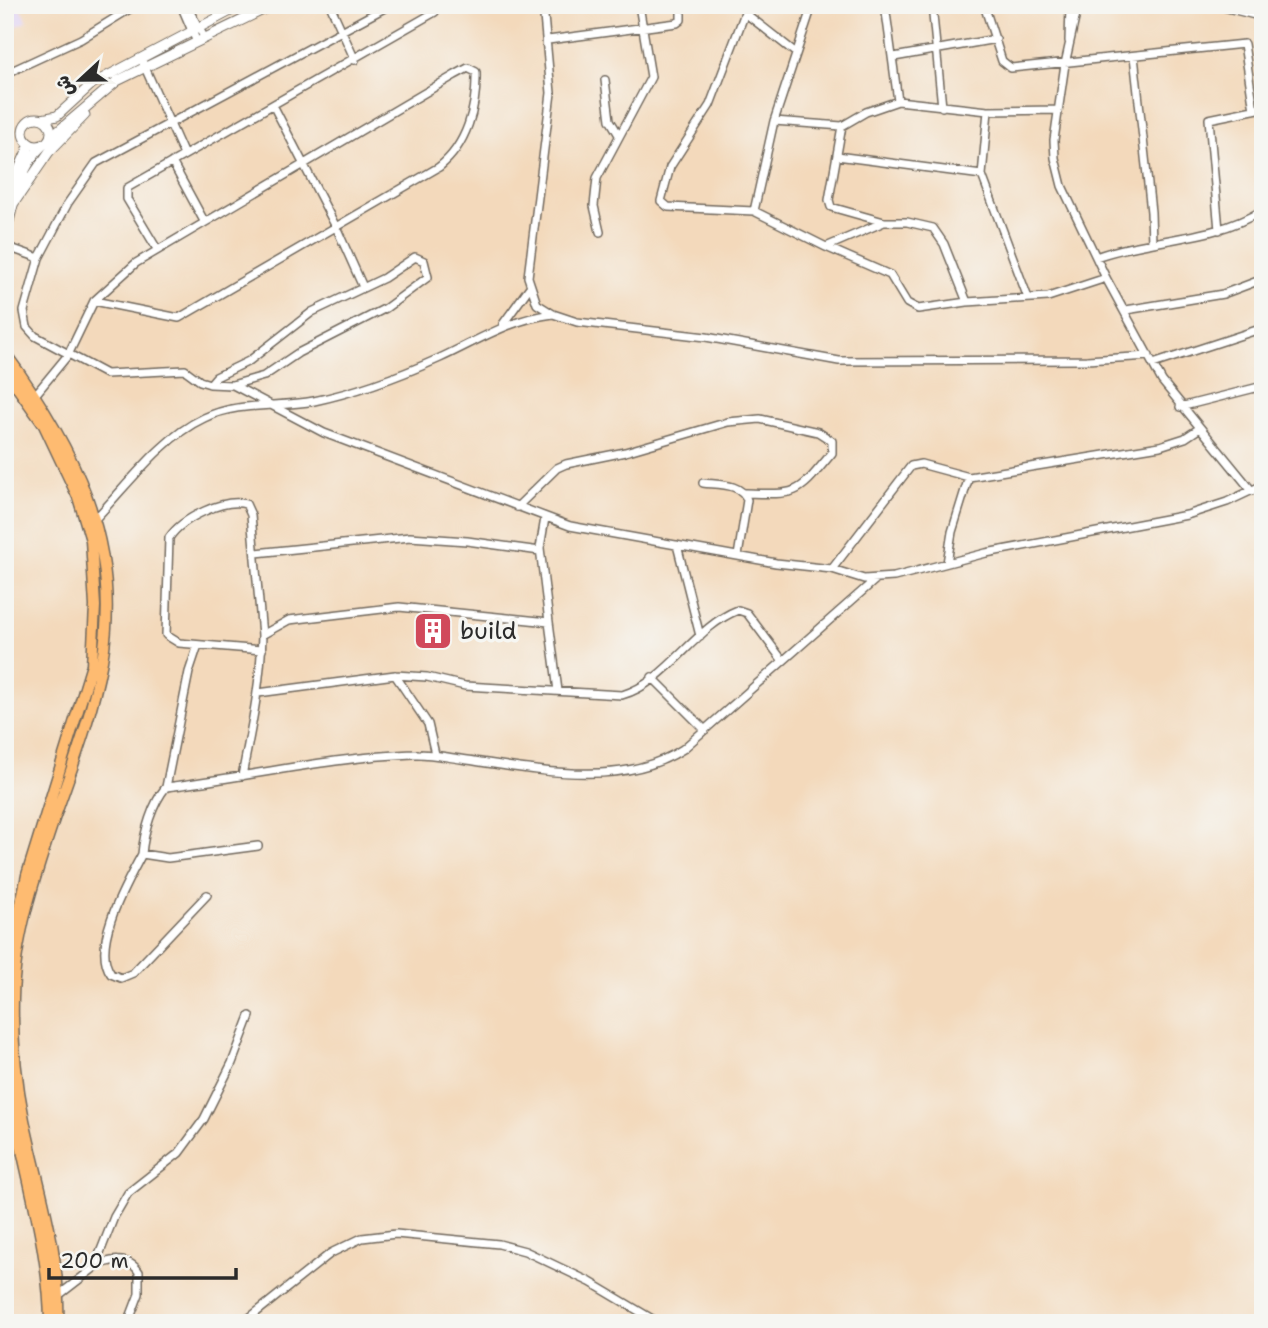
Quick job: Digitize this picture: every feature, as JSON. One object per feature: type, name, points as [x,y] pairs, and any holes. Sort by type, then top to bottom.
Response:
[{"type":"highway","points":[[5,353],[35,395],[79,471],[95,519],[107,591],[102,662],[72,766],[38,867],[19,940],[13,996],[13,1050],[54,1253],[60,1295],[58,1323]]},
{"type":"highway","points":[[5,370],[44,425],[74,485],[91,540],[95,595],[92,665],[27,875],[5,979]]},
{"type":"highway","points":[[5,1050],[18,1136],[46,1260],[50,1323]]},
{"type":"street","points":[[5,74],[81,39],[136,5]]},
{"type":"street","points":[[183,5],[200,38]]},
{"type":"street","points":[[10,202],[27,169],[47,142],[117,80],[195,29],[242,5]]},
{"type":"street","points":[[30,144],[23,134],[25,125],[32,119],[57,116],[92,85],[273,5]]},
{"type":"street","points":[[330,5],[355,60]]},
{"type":"street","points":[[210,384],[216,377],[249,361],[312,312],[384,278],[415,257],[421,258],[428,268],[425,279],[386,308],[298,353],[264,376],[232,385],[210,384],[200,382],[185,370],[106,374],[30,332],[25,321],[27,296],[39,258],[68,203],[96,163],[390,5]]},
{"type":"street","points":[[543,5],[551,93],[529,265],[529,288],[537,304],[553,314],[590,325],[706,337],[839,361],[1151,360],[1263,328]]},
{"type":"street","points":[[600,232],[595,215],[595,188],[619,135],[651,77],[639,5]]},
{"type":"street","points":[[548,40],[680,22],[681,5]]},
{"type":"street","points":[[885,5],[898,101]]},
{"type":"street","points":[[932,5],[942,107]]},
{"type":"street","points":[[984,5],[1007,67],[1065,64],[1244,44],[1259,109],[1209,119],[1219,230]]},
{"type":"street","points":[[1069,42],[1070,5]]},
{"type":"street","points":[[1078,5],[1057,110],[1054,140],[1057,172],[1106,278],[1126,310],[1151,360],[1180,407],[1252,491]]},
{"type":"street","points":[[1215,5],[1263,17]]},
{"type":"street","points":[[796,52],[746,9],[710,105],[670,167],[660,196],[668,207],[754,211],[890,275],[912,307],[918,309],[967,302],[1048,297],[1106,278]]},
{"type":"street","points":[[157,250],[125,193],[131,185],[355,60],[435,12]]},
{"type":"street","points":[[754,211],[774,121],[810,12]]},
{"type":"street","points":[[894,57],[996,39]]},
{"type":"street","points":[[1134,56],[1152,243]]},
{"type":"street","points":[[143,62],[184,155]]},
{"type":"street","points":[[35,395],[68,355],[94,301],[119,276],[204,221],[463,70],[470,68],[476,72],[467,131],[453,155],[439,167],[337,229],[179,318],[94,301]]},
{"type":"street","points":[[10,202],[49,152],[117,80]]},
{"type":"street","points":[[605,80],[610,120],[619,135]]},
{"type":"street","points":[[774,121],[842,126],[866,112],[898,101],[988,111],[1057,110]]},
{"type":"street","points":[[273,106],[337,229],[363,287]]},
{"type":"street","points":[[988,111],[982,175],[1028,298]]},
{"type":"street","points":[[42,119],[49,125],[47,142]]},
{"type":"street","points":[[842,126],[829,200],[831,207],[884,222],[907,222],[933,228],[944,244],[967,302]]},
{"type":"street","points":[[30,144],[47,142]]},
{"type":"street","points":[[5,237],[10,202],[30,144]]},
{"type":"street","points":[[837,156],[982,175]]},
{"type":"street","points":[[172,162],[204,221]]},
{"type":"street","points":[[1096,257],[1219,230],[1263,210]]},
{"type":"street","points":[[826,247],[884,222]]},
{"type":"street","points":[[5,246],[39,258]]},
{"type":"street","points":[[1126,310],[1223,294],[1263,279]]},
{"type":"street","points":[[499,327],[520,305],[529,288]]},
{"type":"street","points":[[95,519],[186,428],[223,410],[312,401],[366,386],[441,358],[499,327],[553,314]]},
{"type":"street","points":[[232,385],[324,433],[545,518],[591,531],[832,569],[876,580],[1186,515],[1263,485]]},
{"type":"street","points":[[1180,407],[1263,386]]},
{"type":"street","points":[[517,507],[557,468],[566,464],[625,452],[729,422],[771,420],[818,432],[832,441],[832,453],[797,492],[785,495],[745,494]]},
{"type":"street","points":[[832,569],[910,467],[921,464],[969,477],[1160,446],[1185,438],[1200,428]]},
{"type":"street","points":[[947,563],[952,532],[969,477]]},
{"type":"street","points":[[703,483],[740,489],[745,494],[747,500],[738,555]]},
{"type":"street","points":[[242,776],[258,693],[262,650],[262,635],[256,553],[249,509],[242,503],[229,504],[184,523],[169,538],[166,635],[173,642],[262,650]]},
{"type":"street","points":[[545,518],[540,551],[558,691]]},
{"type":"street","points":[[256,553],[410,537],[467,541],[540,551]]},
{"type":"street","points":[[677,545],[700,636]]},
{"type":"street","points":[[166,787],[390,756],[435,754],[584,773],[628,772],[663,761],[705,730],[876,580]]},
{"type":"street","points":[[262,635],[289,620],[399,607],[549,622]]},
{"type":"street","points":[[258,693],[396,675],[427,677],[465,686],[622,695],[635,691],[732,612],[744,611],[783,661]]},
{"type":"street","points":[[198,645],[189,672],[166,787],[145,831],[142,854],[112,915],[106,958],[111,974],[121,978],[139,967],[207,895]]},
{"type":"street","points":[[396,675],[428,724],[435,754]]},
{"type":"street","points":[[652,677],[705,730]]},
{"type":"street","points":[[142,854],[168,858],[258,846]]},
{"type":"street","points":[[94,1268],[114,1217],[128,1193],[179,1153],[204,1119],[232,1063],[250,1016]]},
{"type":"street","points":[[243,1323],[331,1253],[362,1238],[396,1234],[499,1244],[525,1251],[556,1264],[659,1323]]},
{"type":"street","points":[[60,1295],[94,1268],[118,1261],[131,1264],[139,1272],[139,1294],[128,1323]]},
{"type":"shaded area","points":[[5,5],[18,5],[27,21],[5,33]]},
{"type":"place","name":"build","points":[[433,631]]}]
